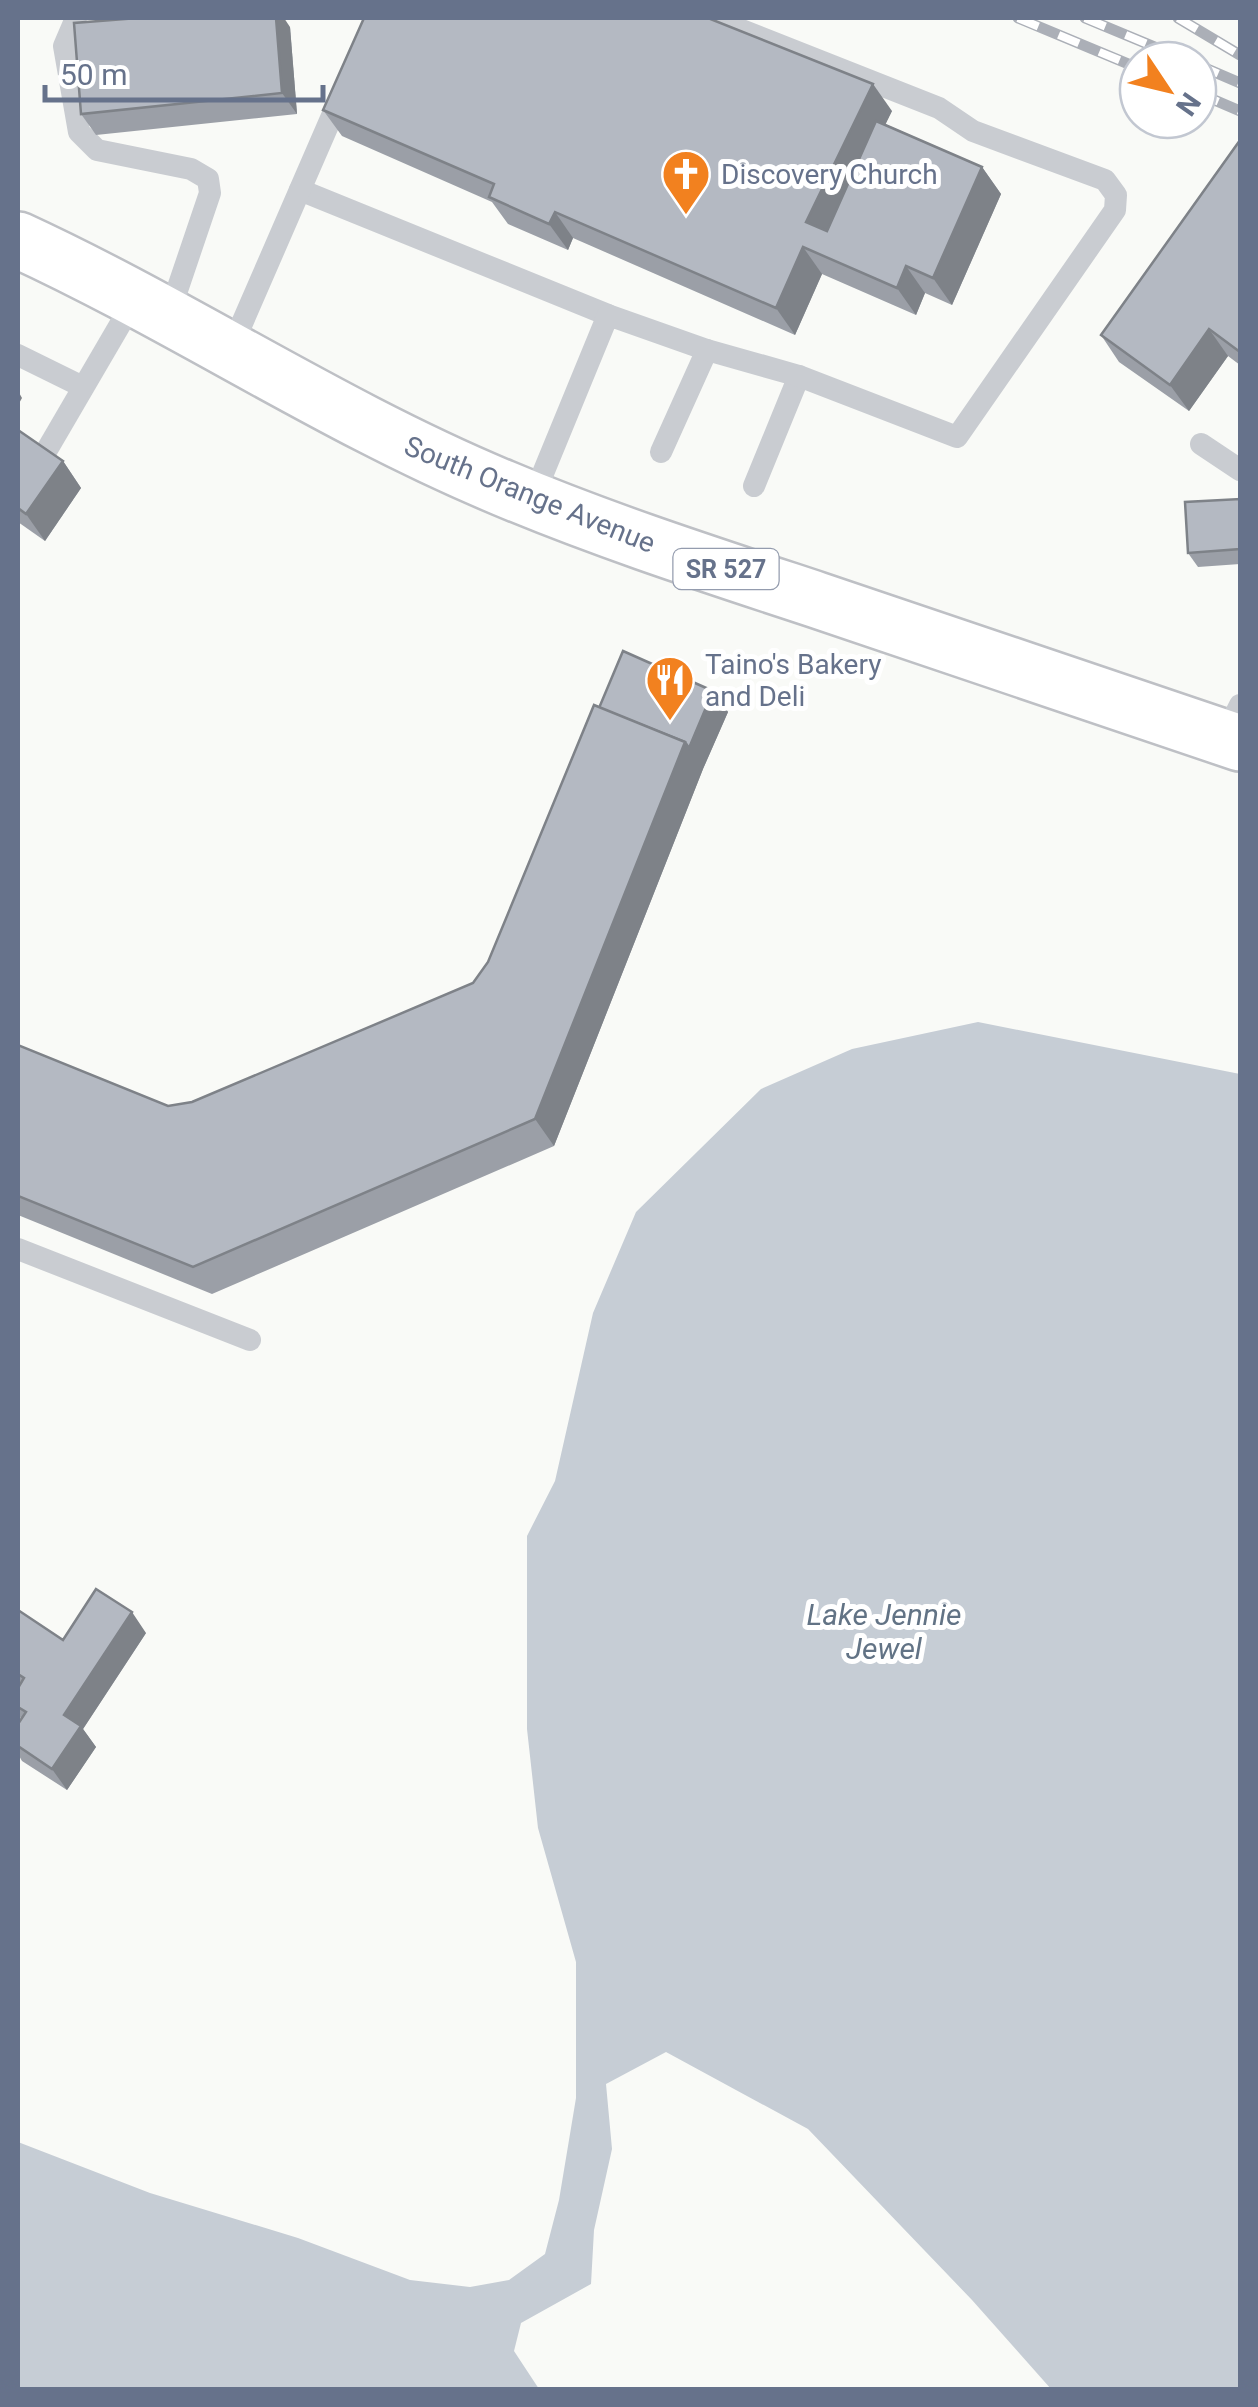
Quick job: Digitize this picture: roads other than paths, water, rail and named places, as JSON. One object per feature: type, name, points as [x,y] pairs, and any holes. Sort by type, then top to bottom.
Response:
[{"type":"main road","name":"South Orange Avenue","points":[[18,240],[152,308],[334,409],[416,450],[532,500],[688,556],[1235,728]]},
{"type":"lane","points":[[41,460],[83,387],[152,308],[210,193],[208,179],[191,169],[97,150],[79,132],[64,46],[76,18]]},
{"type":"lane","points":[[300,190],[608,315],[707,350],[799,376],[957,437],[1116,210],[1116,195],[1104,180],[972,131],[939,108],[711,18]]},
{"type":"lane","points":[[230,351],[352,69]]},
{"type":"lane","points":[[532,500],[608,315]]},
{"type":"lane","points":[[662,452],[707,350]]},
{"type":"lane","points":[[18,355],[83,387]]},
{"type":"lane","points":[[754,486],[799,376]]},
{"type":"lane","points":[[1202,444],[1240,470]]},
{"type":"lane","points":[[18,1249],[250,1340]]},
{"type":"water","name":"Lake Jennie Jewel","points":[[978,1022],[1240,1074],[1240,2389],[1051,2389],[972,2300],[808,2129],[666,2052],[606,2084],[612,2149],[594,2230],[591,2284],[521,2323],[514,2351],[539,2389],[18,2389],[18,2142],[150,2193],[298,2238],[410,2280],[470,2287],[509,2280],[545,2254],[559,2200],[576,2098],[576,1962],[538,1828],[527,1729],[527,1536],[555,1481],[593,1313],[636,1212],[761,1089],[852,1049]]},
{"type":"railway","points":[[1018,18],[1118,60]]},
{"type":"railway","points":[[1085,18],[1138,40]]},
{"type":"railway","points":[[1178,18],[1240,55]]},
{"type":"railway","points":[[1218,74],[1240,83]]},
{"type":"railway","points":[[1218,102],[1240,111]]},
{"type":"place","name":"Discovery Church","points":[[686,216]]},
{"type":"place","name":"Taino's Bakery and Deli","points":[[670,722]]}]
